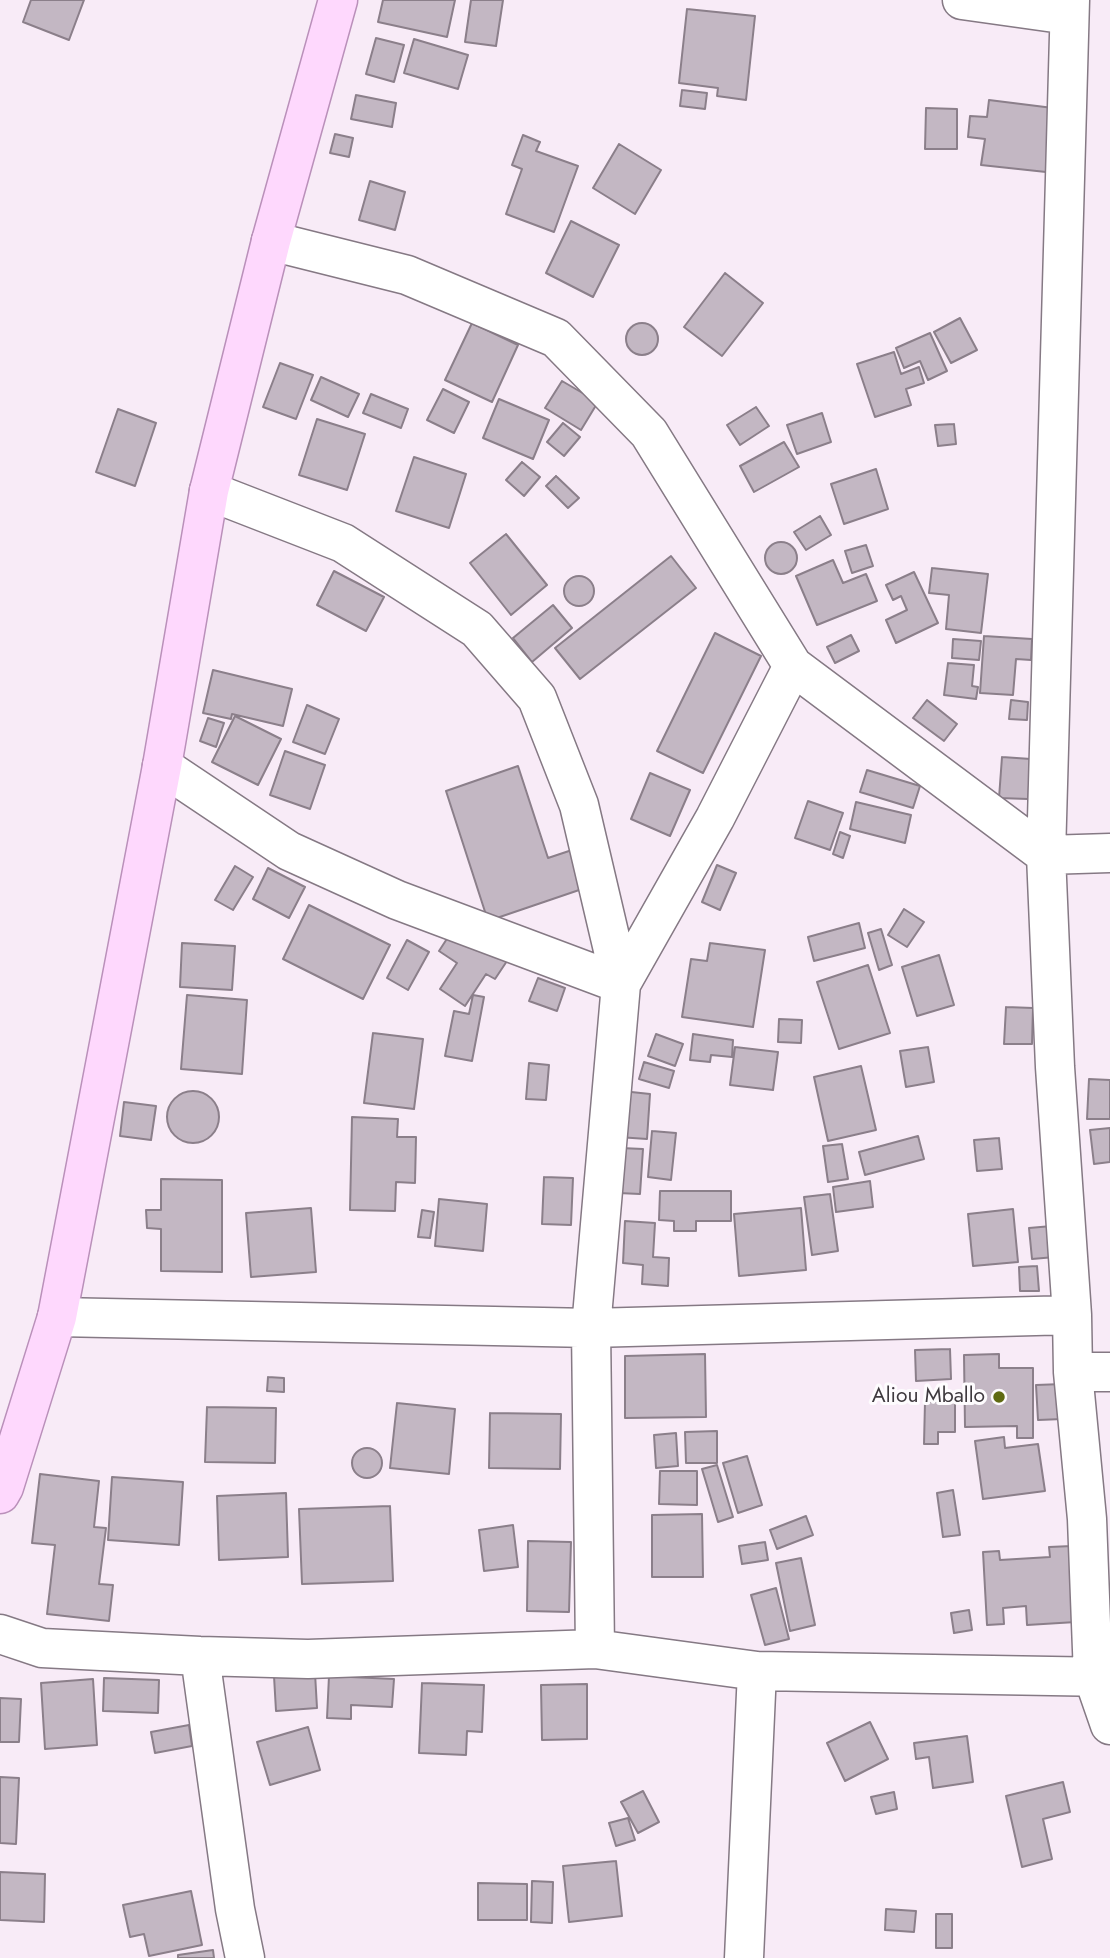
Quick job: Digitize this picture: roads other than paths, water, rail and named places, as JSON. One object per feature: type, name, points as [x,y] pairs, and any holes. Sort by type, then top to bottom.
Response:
[{"type":"main road","points":[[0,1494],[57,1317],[162,766],[209,491],[271,240],[338,0]]},
{"type":"street","points":[[962,0],[1070,7],[1046,855],[1055,1066],[1072,1315],[1092,1372],[1087,1519],[1102,1677],[1110,1725]]},
{"type":"street","points":[[271,240],[407,275],[556,338],[649,433],[793,666],[1046,855],[1110,853]]},
{"type":"street","points":[[209,491],[343,543],[477,629],[537,698],[579,805],[621,984],[591,1328],[595,1649]]},
{"type":"street","points":[[621,984],[715,818],[793,666]]},
{"type":"street","points":[[162,766],[289,851],[397,900],[621,984]]},
{"type":"street","points":[[57,1317],[591,1328],[1072,1315]]},
{"type":"street","points":[[0,1634],[42,1648],[200,1656],[308,1659],[595,1649],[757,1671],[1102,1677]]},
{"type":"street","points":[[200,1656],[235,1909],[245,1958]]},
{"type":"street","points":[[744,1958],[757,1671]]},
{"type":"place","name":"Aliou Mballo","points":[[999,1397]]}]
